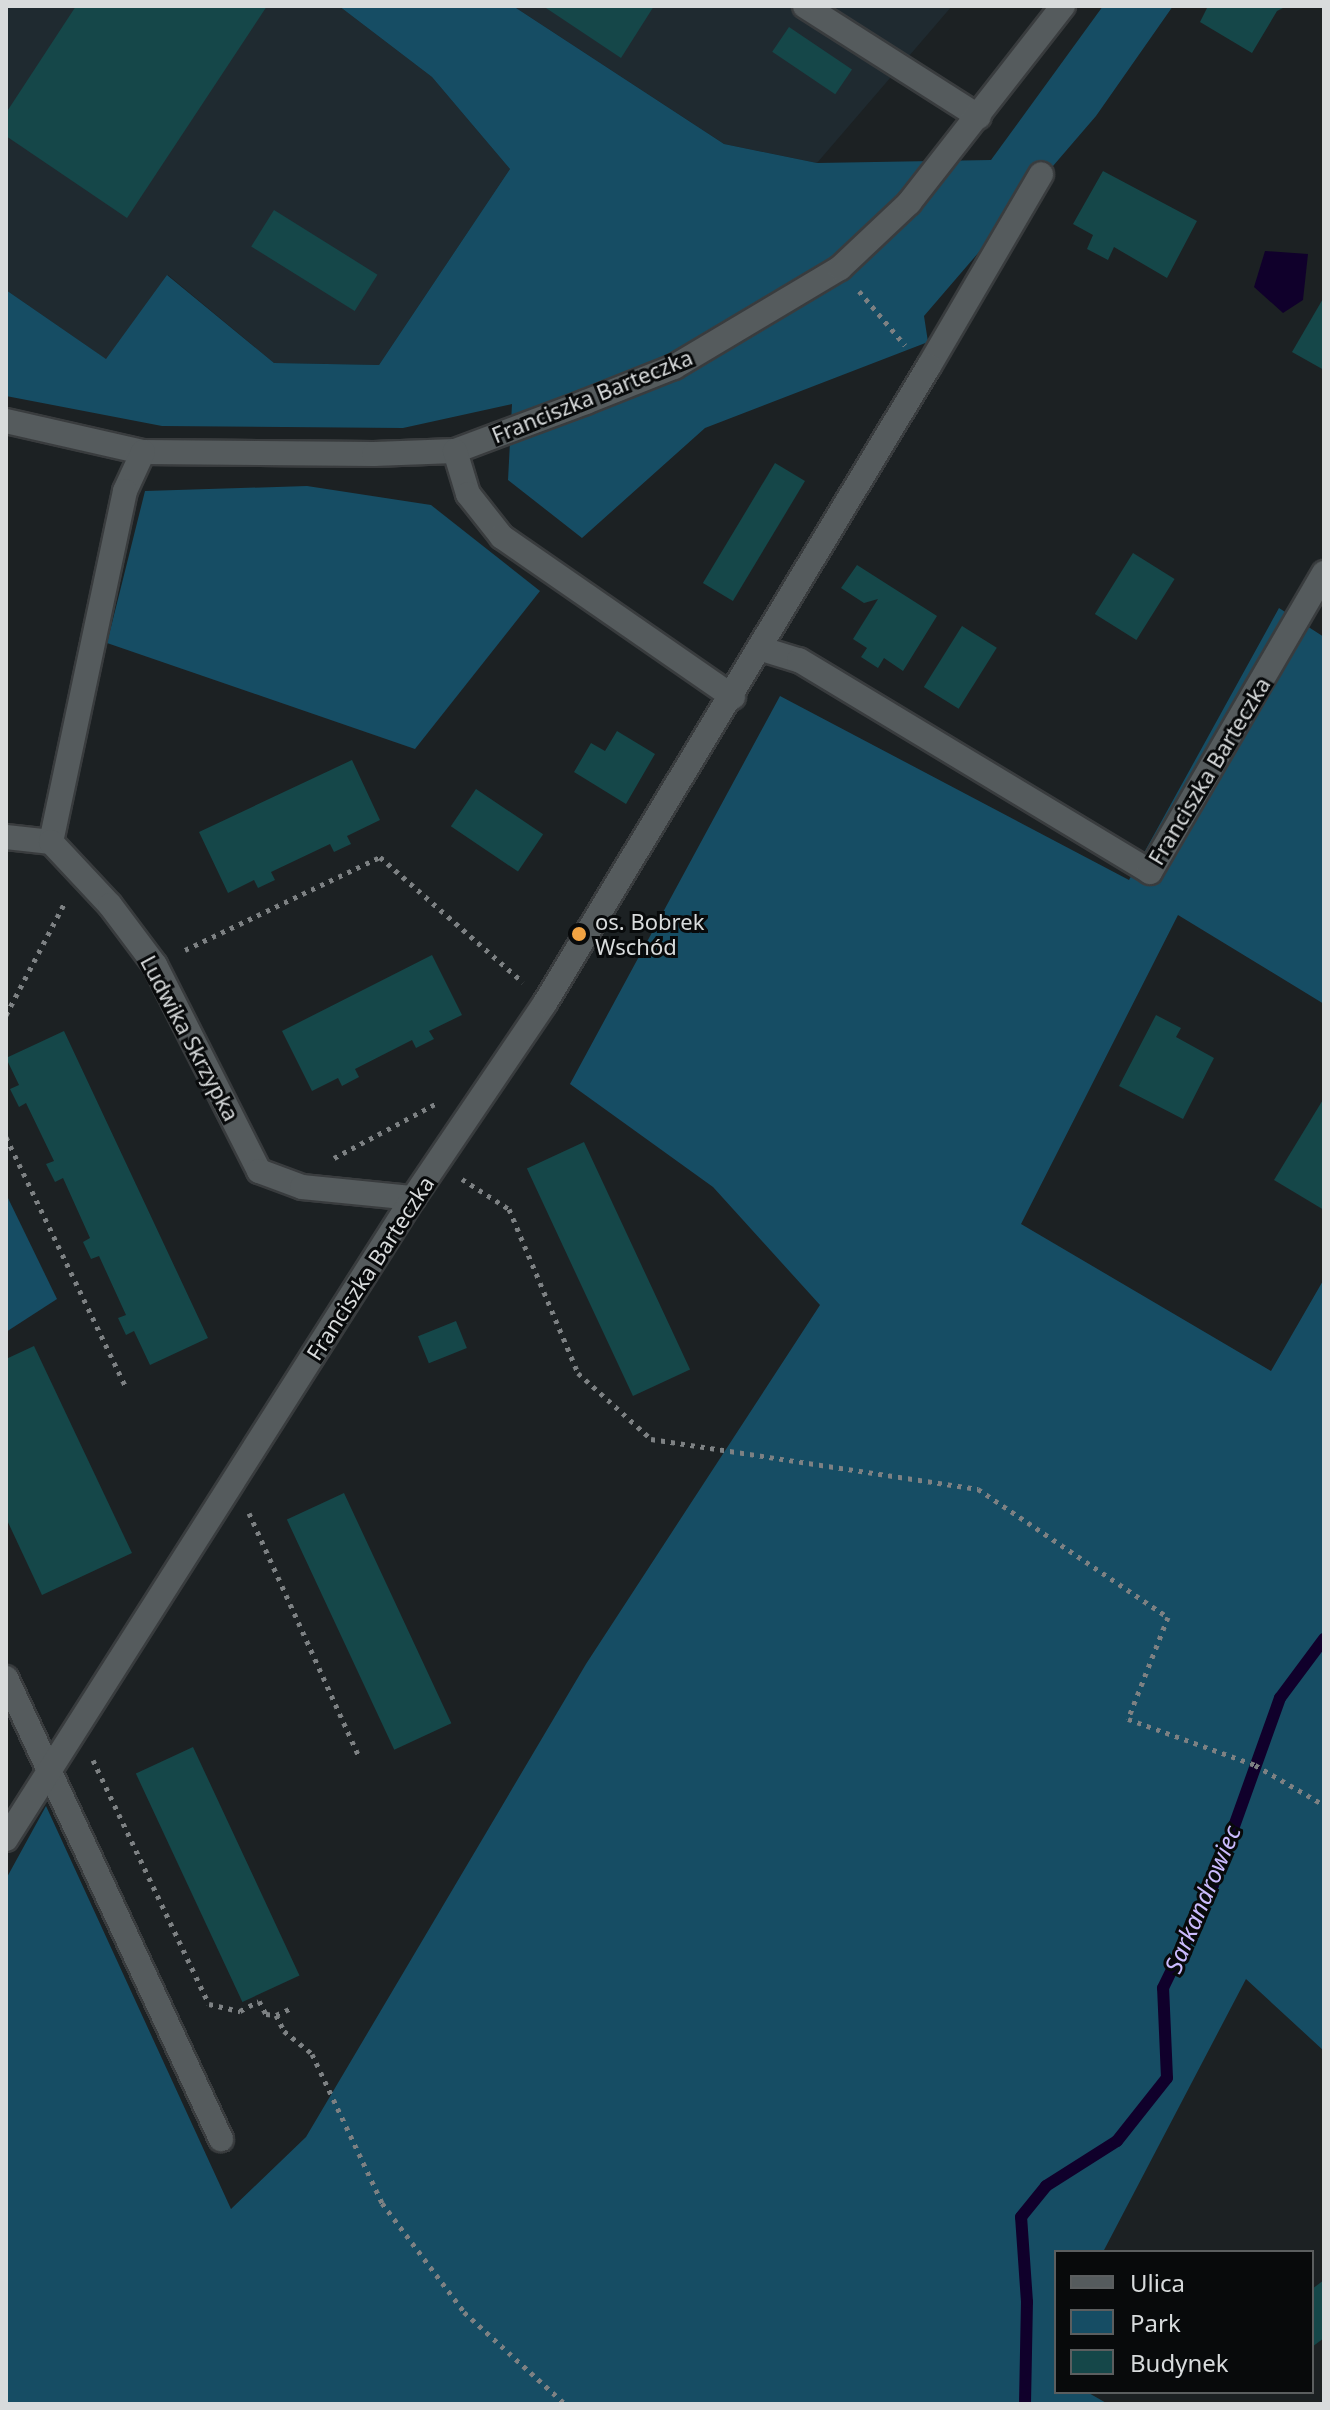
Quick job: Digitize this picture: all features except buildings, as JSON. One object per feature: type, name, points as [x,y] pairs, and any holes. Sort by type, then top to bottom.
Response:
[{"type":"street","points":[[805,6],[979,117]]},
{"type":"street","name":"Franciszka Barteczka","points":[[455,451],[674,367],[840,268],[909,203],[1063,6]]},
{"type":"street","name":"Franciszka Barteczka","points":[[6,1839],[413,1198],[545,1003],[762,649],[921,360],[1041,174]]},
{"type":"street","points":[[6,421],[143,452],[455,451],[468,494],[502,537],[733,697]]},
{"type":"street","points":[[6,837],[51,842],[125,491],[143,452]]},
{"type":"street","name":"Franciszka Barteczka","points":[[762,649],[799,660],[1150,872],[1324,573]]},
{"type":"street","name":"Ludwika Skrzypka","points":[[51,842],[81,872],[155,965],[259,1171],[302,1187],[413,1198]]},
{"type":"street","points":[[6,1678],[221,2139]]},
{"type":"path","points":[[856,288],[921,360]]},
{"type":"path","points":[[155,965],[380,857],[545,1003]]},
{"type":"path","points":[[6,1015],[81,872]]},
{"type":"path","points":[[302,1187],[317,1167],[449,1097],[472,1114]]},
{"type":"path","points":[[6,1137],[125,1385]]},
{"type":"path","points":[[438,1163],[509,1209],[578,1373],[651,1439],[978,1489],[1168,1617],[1128,1719],[1255,1765],[1324,1805]]},
{"type":"path","points":[[226,1496],[248,1509],[358,1754]]},
{"type":"path","points":[[78,1729],[209,2004],[240,2011],[259,2001],[266,2014],[276,2015],[292,2008]]},
{"type":"path","points":[[276,2015],[284,2031],[312,2054],[382,2203],[464,2312],[565,2404]]},
{"type":"path","points":[[1281,2404],[1296,2404]]},
{"type":"shaded area","points":[[6,6],[339,6],[432,77],[510,169],[379,365],[274,363],[168,275],[107,360],[6,290]]},
{"type":"shaded area","points":[[513,6],[952,6],[817,163],[724,144]]},
{"type":"shaded area","points":[[1265,251],[1308,254],[1303,300],[1283,313],[1254,287]]},
{"type":"green space","points":[[339,6],[513,6],[724,144],[817,163],[991,160],[1103,6],[1173,6],[1096,116],[924,316],[928,342],[705,428],[582,538],[508,480],[512,404],[403,428],[162,426],[6,396],[6,290],[106,359],[167,275],[274,363],[379,365],[510,169],[432,77]]},
{"type":"green space","points":[[307,486],[431,505],[540,591],[415,749],[107,643],[145,491]]},
{"type":"green space","points":[[1279,608],[1324,637],[1324,1004],[1178,915],[1021,1224],[1271,1371],[1324,1279],[1324,2051],[1246,1979],[1104,2250],[1054,2250],[1054,2394],[1090,2394],[1108,2404],[6,2404],[6,1879],[46,1806],[231,2209],[306,2137],[586,1664],[820,1305],[713,1187],[570,1084],[780,696],[1129,880]]},
{"type":"green space","points":[[6,1194],[57,1299],[6,1332]]},
{"type":"waterway","name":"Sarkandrowiec","points":[[1025,2404],[1027,2302],[1021,2217],[1046,2186],[1117,2141],[1167,2078],[1163,1988],[1213,1885],[1280,1698],[1324,1639]]},
{"type":"place","name":"os. Bobrek Wschód","points":[[579,934]]}]
